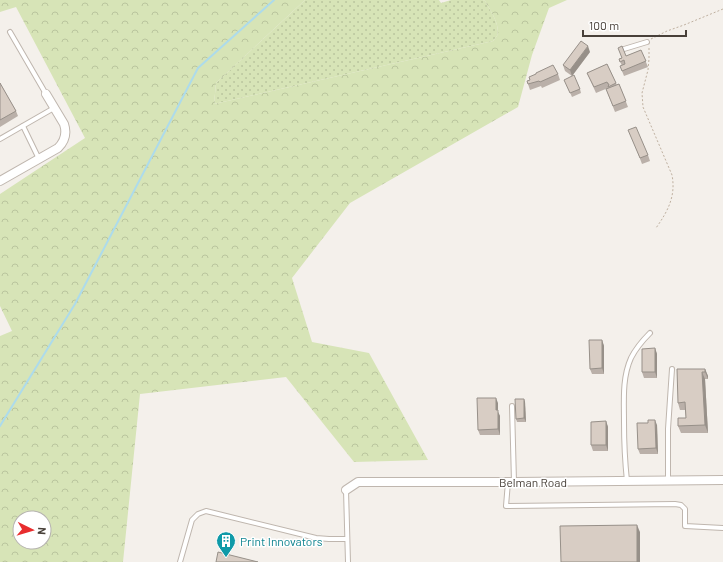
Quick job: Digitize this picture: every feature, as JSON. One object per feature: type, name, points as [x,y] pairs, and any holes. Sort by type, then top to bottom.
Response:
[{"type":"street","points":[[0,181],[58,148],[64,141],[66,129],[55,107],[46,94]]},
{"type":"street","name":"Belman Road","points":[[346,490],[358,482],[723,480]]},
{"type":"lane","points":[[10,32],[46,94]]},
{"type":"lane","points":[[624,49],[647,42]]},
{"type":"lane","points":[[0,139],[55,107]]},
{"type":"lane","points":[[23,126],[38,159]]},
{"type":"lane","points":[[628,481],[624,437],[625,383],[631,359],[636,349],[650,333]]},
{"type":"lane","points":[[668,481],[668,429],[672,369]]},
{"type":"lane","points":[[512,406],[511,482],[506,506],[675,504],[681,505],[685,509],[685,526],[723,528]]},
{"type":"lane","points":[[346,490],[348,562]]},
{"type":"lane","points":[[180,562],[192,520],[198,514],[206,511],[316,538],[329,540],[347,539]]},
{"type":"path","points":[[656,228],[672,198],[673,183],[672,175],[643,107],[643,87],[650,60],[647,42],[667,31],[723,9]]},
{"type":"green space","points":[[0,0],[305,0],[216,83],[214,104],[493,41],[497,36],[498,27],[492,13],[483,0],[567,0],[549,8],[532,55],[518,107],[350,203],[292,278],[312,342],[369,353],[428,460],[354,462],[286,377],[140,394],[123,562],[0,562],[0,336],[12,331],[0,306],[0,194],[85,138],[16,7],[0,12]]},
{"type":"green space","points":[[305,0],[439,0],[441,3],[451,0],[483,0],[485,1],[496,22],[498,32],[493,41],[214,104],[216,83]]},
{"type":"building","points":[[581,41],[588,46],[570,70],[563,65]]},
{"type":"building","points":[[622,46],[626,56],[641,50],[646,61],[622,71],[620,66],[625,64],[624,60],[620,62],[619,59],[622,58],[618,48]]},
{"type":"building","points":[[607,64],[616,83],[608,87],[609,84],[607,82],[594,87],[587,73]]},
{"type":"building","points":[[553,65],[558,74],[540,82],[528,84],[527,81],[530,80],[529,77]]},
{"type":"building","points":[[574,75],[580,89],[570,93],[564,80]]},
{"type":"building","points":[[0,83],[16,111],[0,120]]},
{"type":"building","points":[[619,84],[626,101],[613,106],[606,89]]},
{"type":"building","points":[[636,127],[648,155],[640,158],[628,130]]},
{"type":"building","points":[[589,340],[602,340],[602,368],[590,369]]},
{"type":"building","points":[[655,348],[655,372],[642,372],[642,349]]},
{"type":"building","points":[[677,369],[705,369],[705,372],[702,372],[705,425],[678,426],[678,418],[686,418],[685,402],[678,403]]},
{"type":"building","points":[[477,398],[496,398],[496,410],[498,410],[498,429],[478,430]]},
{"type":"building","points":[[515,399],[524,399],[524,418],[516,419]]},
{"type":"building","points":[[648,420],[655,420],[656,448],[638,449],[637,423],[648,423]]},
{"type":"building","points":[[606,421],[606,445],[591,445],[591,422]]},
{"type":"building","points":[[637,525],[637,562],[561,562],[560,526]]},
{"type":"building","name":"Print Innovators","points":[[218,552],[258,562],[216,562]]},
{"type":"waterway","points":[[0,426],[75,304],[198,68],[274,0]]},
{"type":"place","name":"Print Innovators","points":[[226,558]]}]
